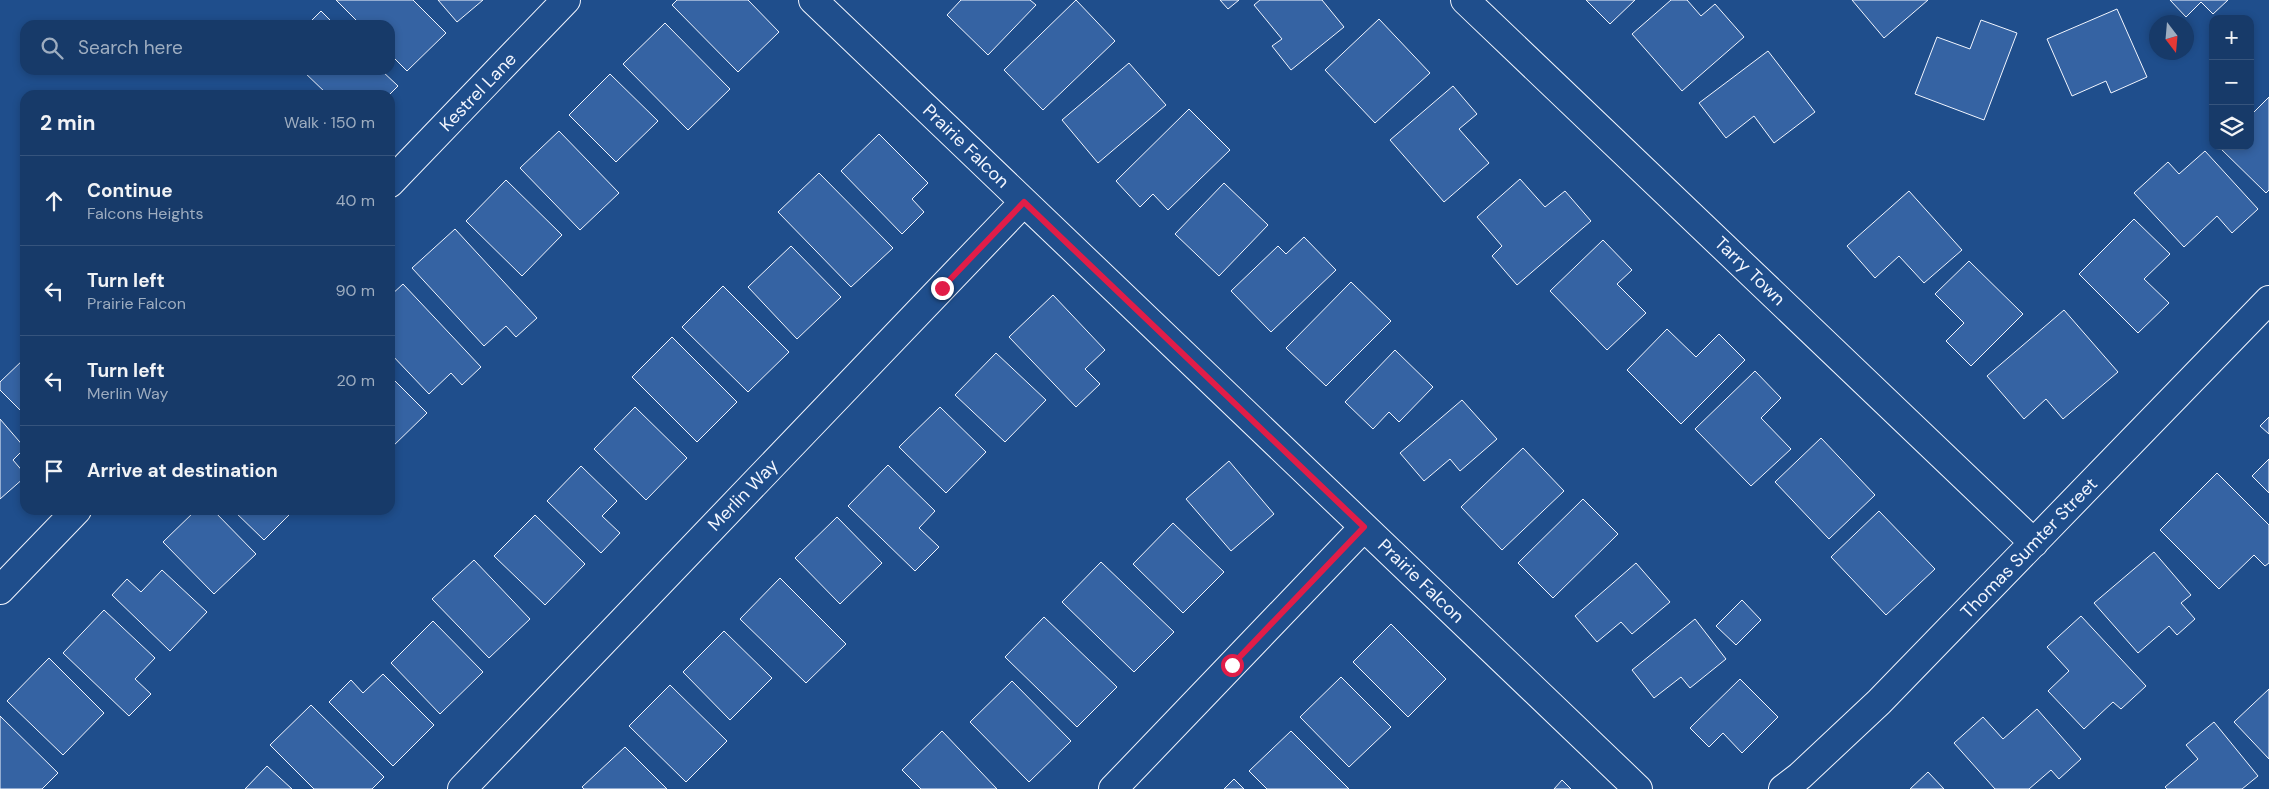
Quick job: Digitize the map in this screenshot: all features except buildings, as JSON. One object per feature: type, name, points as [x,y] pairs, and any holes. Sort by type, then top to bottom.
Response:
[{"type":"street","name":"Kestrel Lane","points":[[395,179],[566,0]]},
{"type":"street","name":"Prairie Falcon","points":[[813,0],[1638,789]]},
{"type":"street","name":"Tarry Town","points":[[1465,0],[2034,543]]},
{"type":"street","name":"Merlin Way","points":[[462,789],[1024,202]]},
{"type":"street","name":"Thomas Sumter Street","points":[[1782,789],[1800,776],[1879,702],[2269,300]]},
{"type":"street","points":[[0,590],[72,515]]},
{"type":"street","points":[[1113,789],[1364,527]]},
{"type":"route","points":[[942,288],[1024,202],[1364,527],[1232,665]]}]
